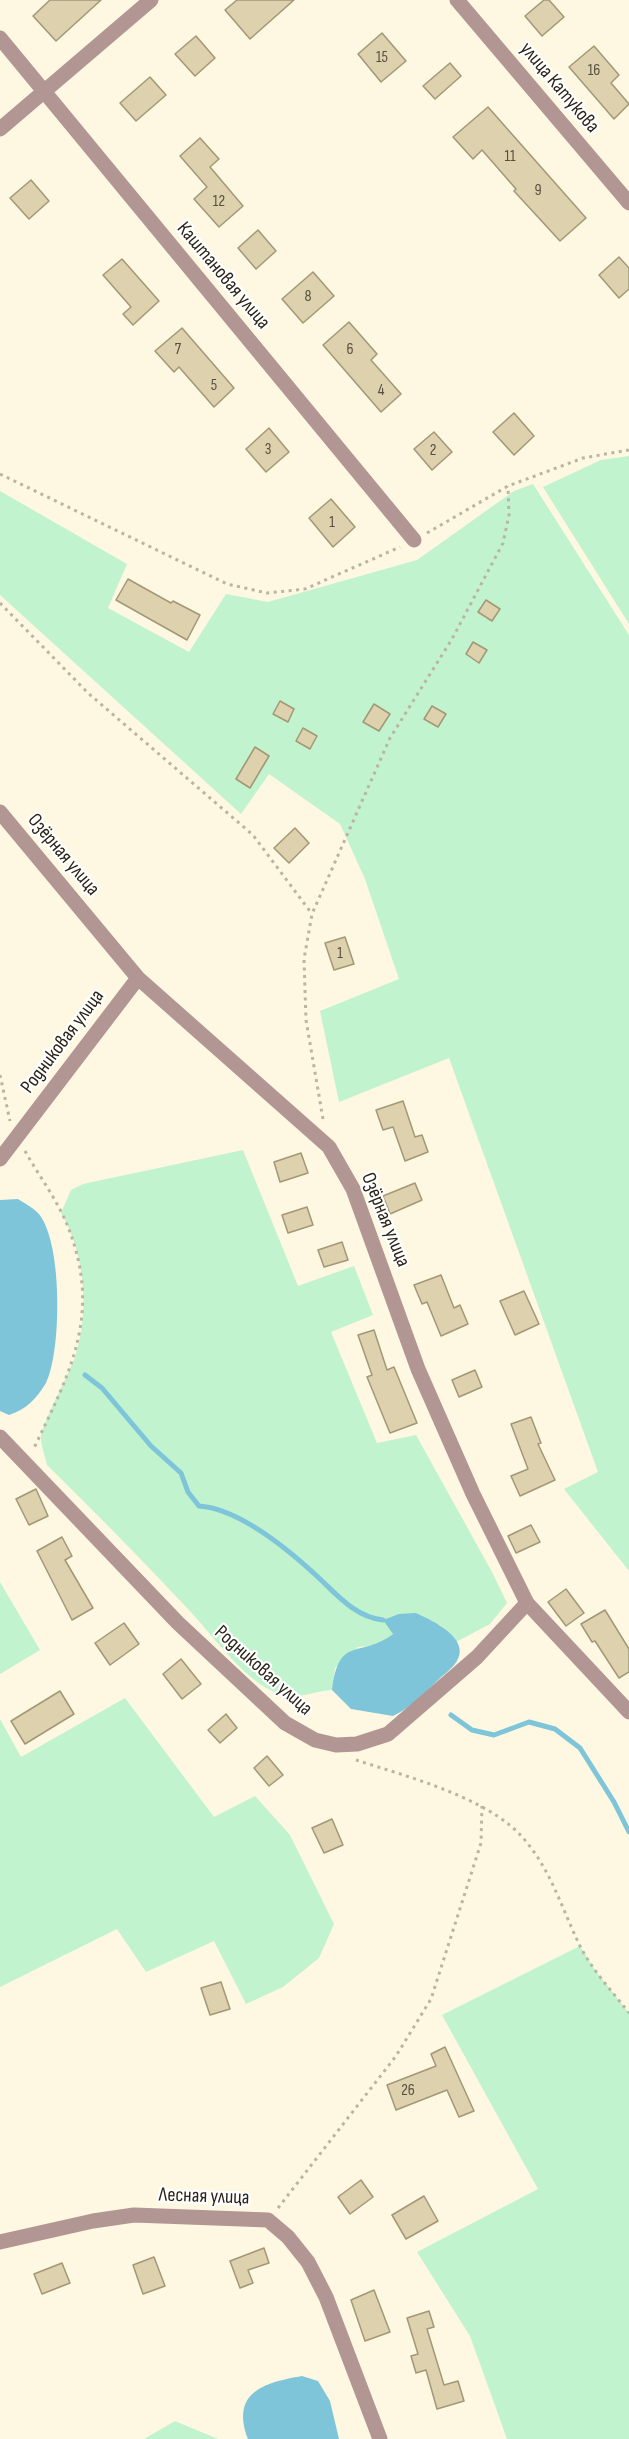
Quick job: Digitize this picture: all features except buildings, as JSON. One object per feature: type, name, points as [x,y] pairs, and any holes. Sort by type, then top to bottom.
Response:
[{"type":"street","points":[[0,129],[151,0]]},
{"type":"street","name":"улица Катукова","points":[[457,0],[629,203]]},
{"type":"street","name":"Каштановая улица","points":[[0,38],[414,540]]},
{"type":"street","name":"Озёрная улица","points":[[0,812],[138,978],[329,1147],[353,1189],[418,1369],[473,1494],[527,1603],[629,1712]]},
{"type":"street","name":"Родниковая улица","points":[[0,1159],[138,978]]},
{"type":"street","name":"Родниковая улица","points":[[0,1437],[178,1623],[285,1723],[315,1740],[336,1744],[357,1744],[388,1734],[477,1657],[527,1603]]},
{"type":"street","name":"Лесная улица","points":[[0,2242],[93,2221],[134,2215],[268,2220],[288,2237],[308,2262],[326,2297],[380,2439]]},
{"type":"path","points":[[0,474],[227,584],[267,593],[305,589],[414,540],[508,486],[583,458],[629,450]]},
{"type":"path","points":[[329,1147],[306,1020],[304,959],[312,914],[390,738],[452,639],[503,543],[508,514],[508,486]]},
{"type":"path","points":[[0,603],[111,714],[253,835],[312,914]]},
{"type":"path","points":[[0,1075],[8,1115],[17,1137],[68,1225],[81,1270],[83,1313],[75,1356],[27,1464]]},
{"type":"path","points":[[347,1757],[482,1806],[513,1828],[544,1867],[580,1946],[595,1970],[629,2013]]},
{"type":"path","points":[[268,2220],[396,2056],[431,2000],[481,1843],[482,1806]]},
{"type":"green space","points":[[629,456],[629,624],[543,487],[601,460]]},
{"type":"green space","points":[[533,484],[629,635],[629,1571],[564,1489],[598,1472],[449,1058],[339,1102],[320,1011],[399,979],[365,879],[340,824],[269,774],[241,814],[0,595],[0,491],[127,564],[108,608],[189,652],[226,594],[268,602],[417,560],[514,491]]},
{"type":"green space","points":[[243,1150],[298,1286],[354,1266],[373,1315],[331,1332],[377,1443],[416,1435],[507,1603],[490,1624],[456,1642],[440,1625],[384,1620],[393,1634],[379,1645],[358,1647],[335,1668],[332,1690],[296,1696],[283,1695],[270,1690],[256,1681],[231,1658],[171,1591],[47,1465],[41,1440],[45,1423],[75,1357],[83,1321],[83,1283],[80,1264],[69,1229],[61,1213],[71,1190],[83,1184]]},
{"type":"green space","points":[[0,1582],[40,1650],[0,1674]]},
{"type":"green space","points":[[125,1698],[214,1817],[255,1796],[290,1835],[334,1924],[319,1958],[283,1987],[246,2004],[214,1941],[146,1972],[117,1929],[0,1987],[0,1719],[21,1757]]},
{"type":"green space","points":[[580,1946],[595,1970],[629,2013],[629,2439],[507,2439],[470,2336],[417,2252],[538,2189],[442,2015]]},
{"type":"green space","points":[[175,2421],[218,2439],[144,2439]]},
{"type":"water","points":[[18,1199],[37,1212],[46,1225],[52,1245],[55,1269],[57,1322],[55,1347],[46,1383],[31,1403],[9,1415],[0,1411],[0,1200]]},
{"type":"water","points":[[416,1613],[439,1625],[454,1638],[459,1645],[460,1653],[455,1664],[416,1700],[393,1716],[351,1709],[332,1690],[340,1661],[353,1650],[381,1641],[393,1634],[383,1620],[399,1614]]},
{"type":"water","points":[[302,2376],[318,2381],[330,2401],[339,2439],[248,2439],[244,2423],[247,2401],[254,2393],[274,2382]]},
{"type":"waterway","points":[[85,1375],[102,1388],[151,1446],[181,1473],[188,1492],[199,1506],[215,1509],[248,1523],[294,1556],[348,1605],[364,1615],[383,1620]]},
{"type":"waterway","points":[[451,1715],[472,1730],[494,1735],[529,1722],[555,1729],[580,1748],[614,1802],[629,1832]]}]
